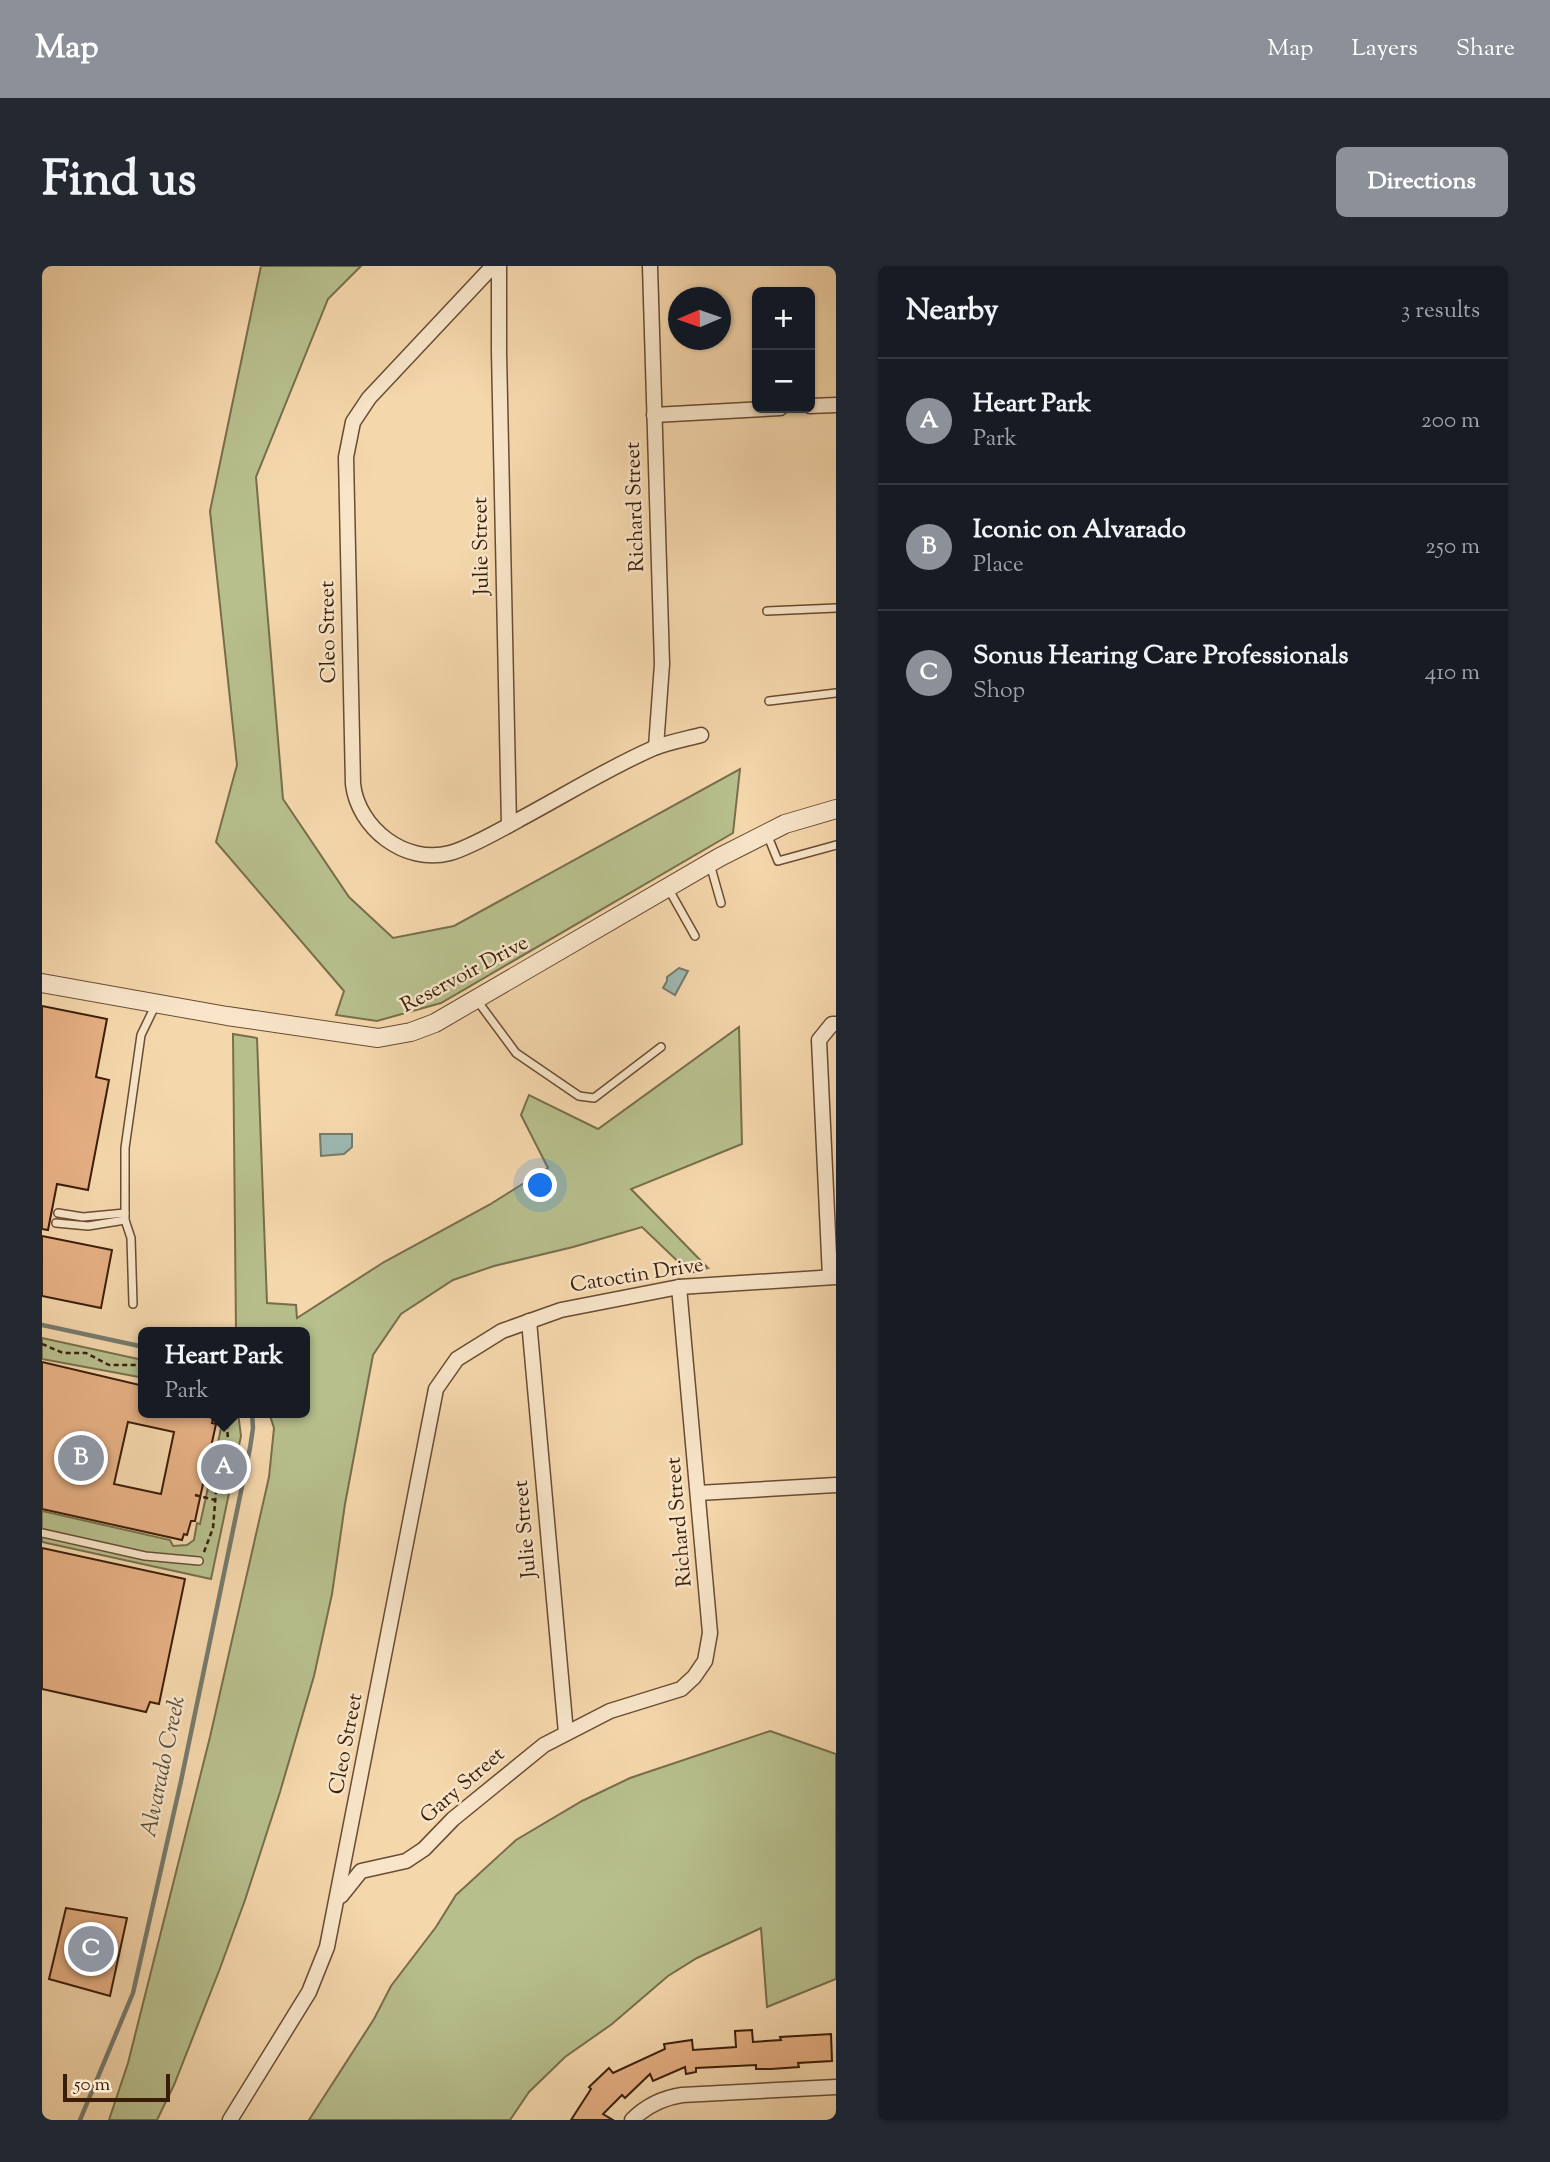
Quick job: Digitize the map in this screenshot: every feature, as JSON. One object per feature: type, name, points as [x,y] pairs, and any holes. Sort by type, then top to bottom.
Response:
[{"type":"street","name":"Cleo Street","points":[[493,266],[369,398],[354,422],[346,457],[353,784],[362,813],[379,834],[412,851],[450,853],[509,825]]},
{"type":"street","name":"Julie Street","points":[[499,266],[509,825]]},
{"type":"street","name":"Richard Street","points":[[650,266],[662,664],[656,747]]},
{"type":"street","points":[[815,406],[836,405]]},
{"type":"street","points":[[654,415],[752,410]]},
{"type":"street","points":[[509,825],[656,747],[701,735]]},
{"type":"street","name":"Reservoir Drive","points":[[42,983],[378,1038],[411,1032],[435,1023],[709,863],[785,824],[836,809]]},
{"type":"street","points":[[833,1277],[830,1129],[819,1040],[832,1024],[836,1024]]},
{"type":"street","name":"Catoctin Drive","points":[[457,1359],[502,1332],[561,1310],[679,1287],[833,1277]]},
{"type":"street","name":"Richard Street","points":[[629,1705],[681,1689],[700,1670],[708,1652],[710,1633],[679,1287]]},
{"type":"street","name":"Julie Street","points":[[529,1321],[566,1733]]},
{"type":"street","name":"Cleo Street","points":[[230,2120],[309,1992],[327,1947],[337,1907],[436,1389],[457,1359]]},
{"type":"street","points":[[698,1493],[836,1485]]},
{"type":"street","name":"Gary Street","points":[[337,1907],[342,1891],[361,1871],[406,1861],[424,1849],[453,1819],[544,1745],[610,1711],[629,1705]]},
{"type":"street","points":[[632,2120],[647,2107],[682,2095],[836,2087]]},
{"type":"lane","points":[[767,611],[836,608]]},
{"type":"lane","points":[[769,701],[836,692]]},
{"type":"lane","points":[[767,833],[778,862],[836,845]]},
{"type":"lane","points":[[709,863],[721,904]]},
{"type":"lane","points":[[667,888],[695,936]]},
{"type":"lane","points":[[476,999],[516,1053],[579,1096],[594,1098],[661,1047]]},
{"type":"lane","points":[[133,1304],[131,1238],[125,1217],[125,1148],[140,1064],[141,1035],[156,1003]]},
{"type":"lane","points":[[58,1213],[83,1217],[125,1217]]},
{"type":"lane","points":[[55,1223],[88,1226],[125,1217]]},
{"type":"lane","points":[[42,1533],[145,1556],[198,1561]]},
{"type":"path","points":[[42,1344],[63,1353],[86,1353],[109,1365],[138,1365]]},
{"type":"path","points":[[198,1561],[211,1536],[219,1477],[229,1453],[226,1418]]},
{"type":"path","points":[[195,1495],[215,1500]]},
{"type":"green space","points":[[261,266],[361,266],[328,299],[256,477],[283,799],[349,897],[393,938],[454,926],[740,769],[733,833],[441,1003],[377,1021],[336,1015],[344,991],[216,842],[237,765],[210,511]]},
{"type":"green space","points":[[739,1027],[742,1144],[631,1189],[708,1268],[690,1273],[642,1227],[494,1266],[453,1280],[401,1314],[373,1355],[345,1504],[332,1594],[314,1676],[245,1900],[174,2085],[157,2120],[109,2120],[128,2063],[210,1737],[269,1477],[274,1428],[271,1418],[310,1418],[310,1327],[236,1327],[233,1034],[257,1038],[267,1303],[296,1305],[297,1318],[384,1262],[489,1205],[548,1168],[521,1115],[529,1095],[598,1129]]},
{"type":"green space","points":[[42,1338],[138,1359],[138,1377],[42,1359]]},
{"type":"green space","points":[[219,1418],[239,1418],[241,1436],[211,1579],[42,1542],[42,1511],[170,1540],[173,1546],[187,1545],[194,1540],[197,1523],[200,1524],[222,1424],[218,1423]]},
{"type":"green space","points":[[770,1731],[836,1754],[836,1979],[767,2007],[761,1928],[697,1958],[668,1976],[612,2024],[565,2057],[529,2092],[510,2120],[309,2120],[374,2019],[391,1986],[436,1927],[456,1895],[516,1840],[582,1801],[630,1778]]},
{"type":"water","points":[[679,968],[688,971],[675,995],[663,988],[667,977]]},
{"type":"water","points":[[320,1134],[352,1134],[352,1147],[344,1154],[321,1156]]},
{"type":"building","points":[[42,1006],[107,1019],[96,1077],[109,1080],[88,1190],[57,1184],[48,1230],[42,1229]]},
{"type":"building","points":[[42,1236],[112,1250],[101,1308],[42,1296]]},
{"type":"building","points":[[42,1362],[138,1385],[138,1418],[213,1418],[212,1423],[216,1424],[195,1521],[191,1521],[187,1535],[184,1534],[182,1540],[42,1509]],"holes":[[[128,1422],[174,1432],[161,1494],[114,1484]]]},
{"type":"building","points":[[42,1548],[185,1579],[159,1704],[150,1702],[146,1712],[42,1689]]},
{"type":"building","points":[[66,1908],[127,1918],[110,1996],[49,1979]]},
{"type":"building","points":[[752,2030],[753,2042],[781,2040],[780,2037],[831,2034],[832,2061],[798,2063],[799,2067],[771,2069],[756,2069],[756,2065],[696,2068],[696,2072],[686,2074],[685,2067],[653,2081],[650,2074],[625,2098],[622,2095],[603,2114],[613,2120],[571,2120],[591,2089],[589,2087],[609,2068],[613,2073],[665,2049],[664,2044],[692,2040],[693,2050],[736,2047],[735,2031]]},
{"type":"waterway","name":"Alvarado Creek","points":[[42,1325],[138,1346]]},
{"type":"waterway","name":"Alvarado Creek","points":[[80,2120],[133,1993],[181,1781],[250,1448],[252,1418]]},
{"type":"place","name":"Iconic on Alvarado","points":[[81,1458]]},
{"type":"place","name":"Heart Park","points":[[224,1467]]},
{"type":"place","name":"Sonus Hearing Care Professionals","points":[[91,1949]]}]
